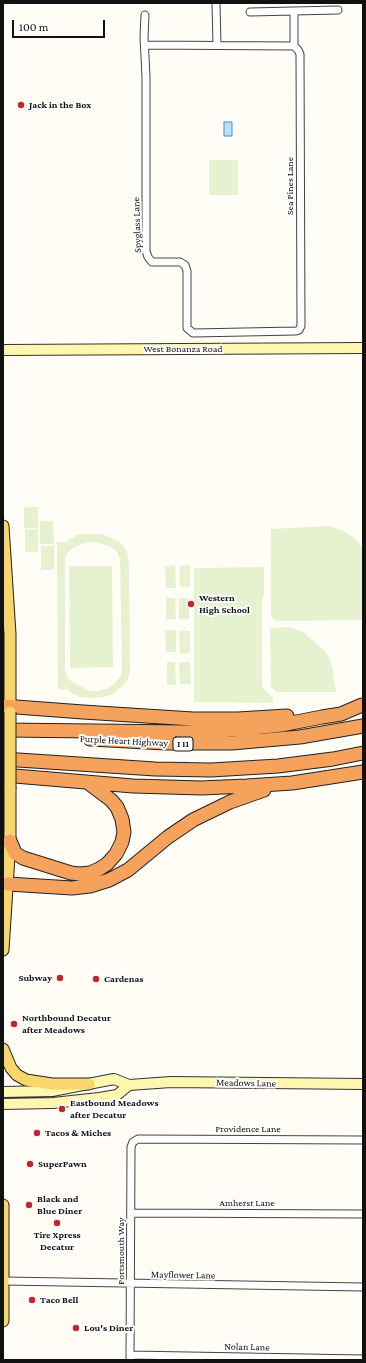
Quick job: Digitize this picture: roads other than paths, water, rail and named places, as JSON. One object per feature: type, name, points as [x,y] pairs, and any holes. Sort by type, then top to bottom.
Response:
[{"type":"highway","points":[[8,708],[221,720],[294,715],[362,704]]},
{"type":"highway","points":[[3,730],[188,732],[244,729],[281,725],[322,718],[340,714],[362,704]]},
{"type":"highway","name":"Purple Heart Highway","points":[[3,733],[165,744],[210,744],[322,734],[363,726]]},
{"type":"highway","points":[[3,759],[160,769],[211,770],[284,766],[363,753]]},
{"type":"highway","points":[[3,775],[139,786],[184,788],[281,784],[363,772]]},
{"type":"highway","points":[[10,842],[15,853],[23,858],[71,873],[90,873],[107,864],[116,854],[122,842],[124,829],[122,819],[113,802],[106,795],[85,782]]},
{"type":"highway","points":[[6,883],[72,888],[90,886],[109,880],[131,867],[168,837],[198,817],[230,802],[281,784]]},
{"type":"main road","points":[[3,526],[10,634],[8,708],[10,744],[10,842],[3,943]]},
{"type":"main road","points":[[3,1049],[11,1068],[17,1075],[26,1080],[52,1084],[89,1084]]},
{"type":"main road","points":[[3,1205],[3,1320]]},
{"type":"street","points":[[216,3],[217,45]]},
{"type":"street","points":[[250,12],[338,10]]},
{"type":"street","name":"Sea Pines Lane","points":[[294,11],[294,46],[300,54],[300,328]]},
{"type":"street","name":"Spyglass Lane","points":[[144,15],[146,76],[146,251],[148,257],[152,262],[180,262],[187,271],[187,328],[193,333],[296,331],[300,328]]},
{"type":"street","points":[[145,45],[294,46]]},
{"type":"street","name":"West Bonanza Road","points":[[3,350],[363,348]]},
{"type":"street","name":"Meadows Lane","points":[[3,1092],[52,1091],[114,1079],[129,1085],[171,1082],[363,1084]]},
{"type":"street","name":"Meadows Lane","points":[[3,1104],[53,1104],[90,1100],[117,1095],[129,1085]]},
{"type":"street","name":"Providence Lane","points":[[133,1142],[138,1139],[363,1140]]},
{"type":"street","name":"Portsmouth Way","points":[[130,1358],[131,1146],[133,1142]]},
{"type":"street","name":"Amherst Lane","points":[[131,1213],[363,1214]]},
{"type":"street","name":"Mayflower Lane","points":[[3,1281],[363,1287]]},
{"type":"street","name":"Nolan Lane","points":[[130,1358],[363,1359]]},
{"type":"water","points":[[224,122],[232,122],[232,136],[224,136]]},
{"type":"place","name":"Jack in the Box","points":[[21,105]]},
{"type":"place","name":"Western High School","points":[[191,604]]},
{"type":"place","name":"Subway","points":[[60,978]]},
{"type":"place","name":"Cardenas","points":[[96,979]]},
{"type":"place","name":"Northbound Decatur after Meadows","points":[[14,1024]]},
{"type":"place","name":"Eastbound Meadows after Decatur","points":[[62,1109]]},
{"type":"place","name":"Tacos & Miches","points":[[37,1133]]},
{"type":"place","name":"SuperPawn","points":[[30,1164]]},
{"type":"place","name":"Black and Blue Diner","points":[[29,1205]]},
{"type":"place","name":"Tire Xpress Decatur","points":[[57,1223]]},
{"type":"place","name":"Taco Bell","points":[[32,1300]]},
{"type":"place","name":"Lou's Diner","points":[[76,1328]]}]
